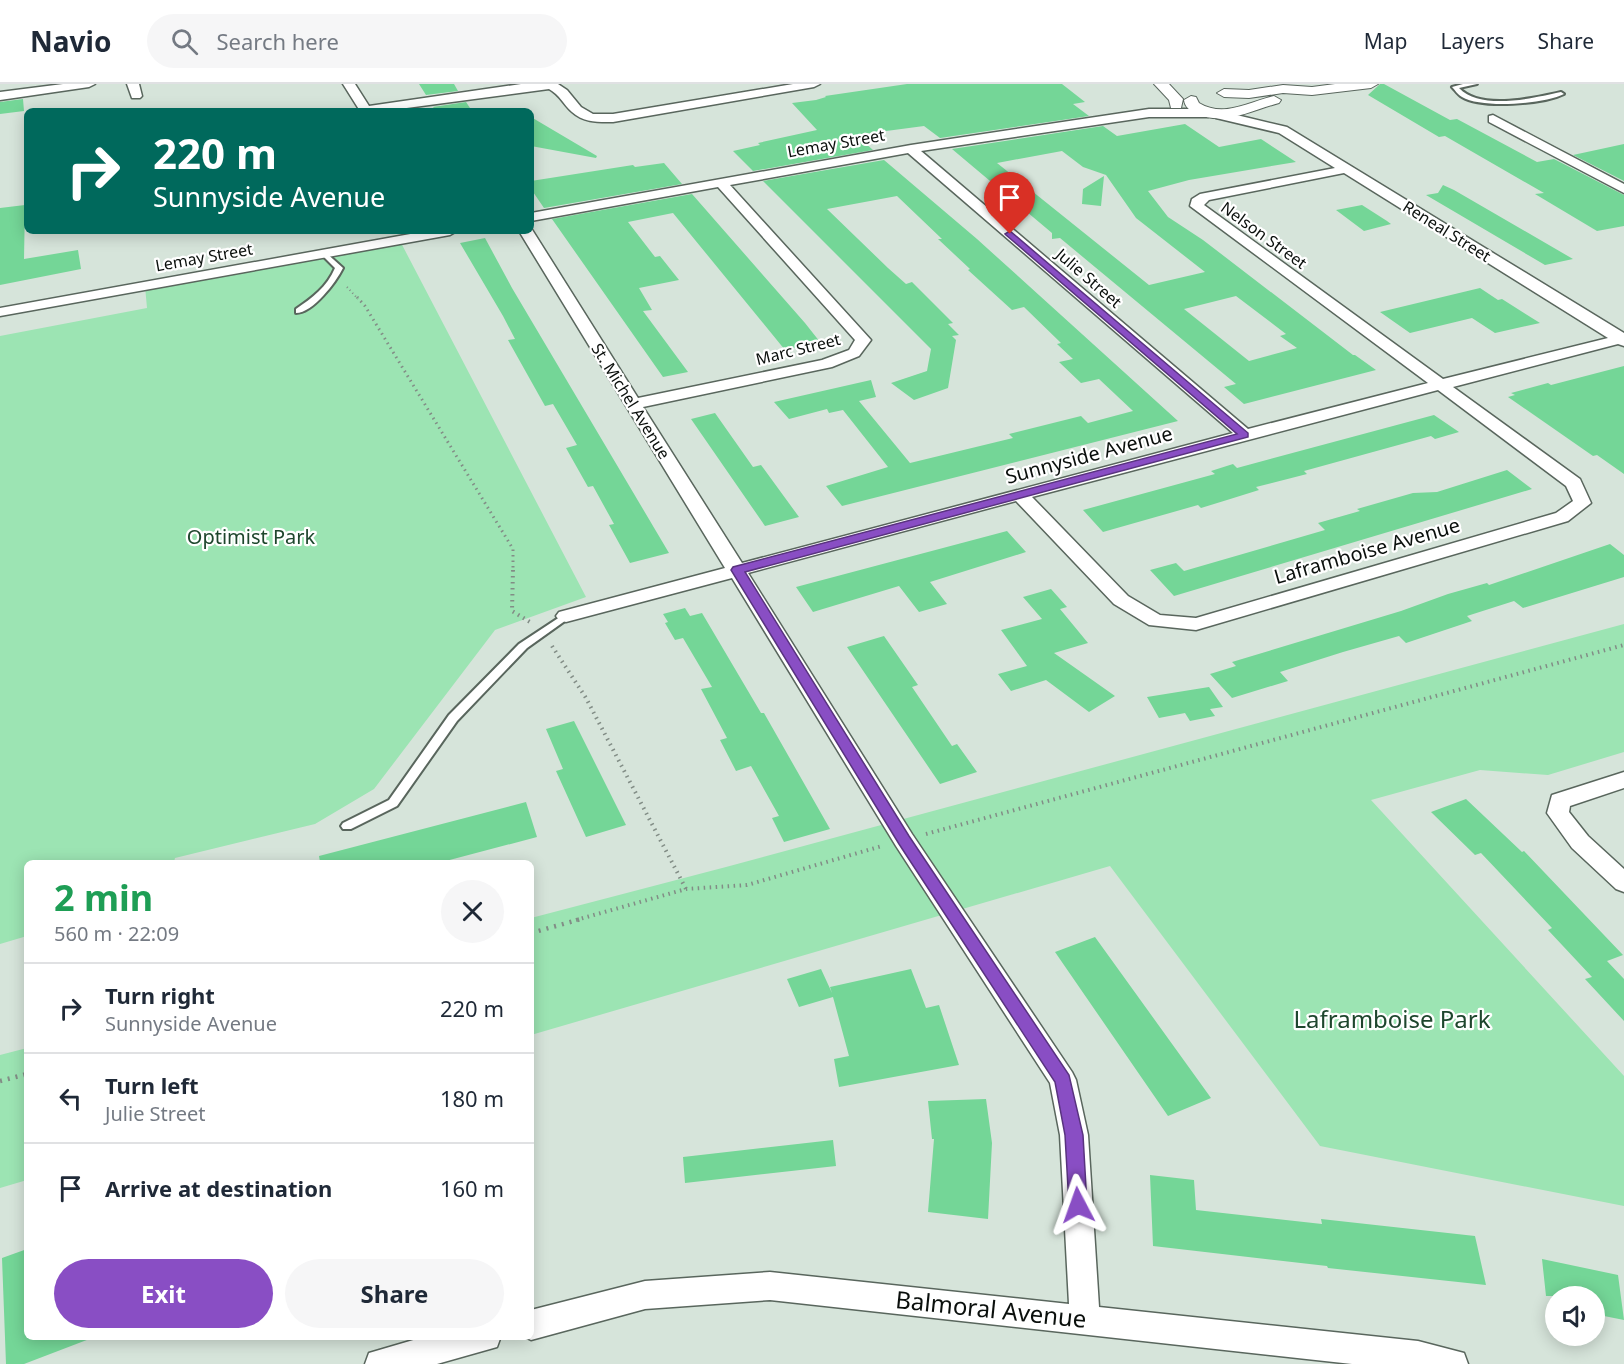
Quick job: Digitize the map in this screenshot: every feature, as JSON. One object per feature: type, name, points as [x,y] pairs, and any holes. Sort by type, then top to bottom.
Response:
[{"type":"street","points":[[0,96],[89,84]]},
{"type":"street","points":[[349,84],[365,108]]},
{"type":"street","points":[[381,108],[551,85],[563,92],[577,110],[591,118],[613,118],[814,84]]},
{"type":"street","points":[[1161,84],[1176,99],[1214,114],[1238,114],[1247,109],[1312,91],[1371,84]]},
{"type":"street","points":[[1174,84],[1186,102]]},
{"type":"street","points":[[1186,102],[1214,93],[1249,94],[1283,89],[1312,91]]},
{"type":"street","points":[[1214,93],[1243,100],[1248,104],[1247,109]]},
{"type":"street","name":"Lemay Street","points":[[534,216],[910,149],[1149,113],[1186,102]]},
{"type":"street","name":"Reneal Street","points":[[1247,109],[1265,120],[1268,125]]},
{"type":"street","name":"Lemay Street","points":[[1149,113],[1214,114]]},
{"type":"street","name":"Reneal Street","points":[[1214,114],[1283,130],[1623,339]]},
{"type":"street","points":[[1493,119],[1624,189]]},
{"type":"street","name":"Julie Street","points":[[910,149],[1245,435]]},
{"type":"street","name":"Nelson Street","points":[[1347,169],[1205,197],[1197,201],[1197,206],[1439,384]]},
{"type":"street","name":"Marc Street","points":[[632,404],[826,364],[854,353],[863,340],[720,182]]},
{"type":"street","name":"Lemay Street","points":[[0,312],[425,234]]},
{"type":"street","name":"St. Michel Avenue","points":[[528,234],[904,840],[1063,1080],[1074,1135],[1085,1320]]},
{"type":"street","name":"Sunnyside Avenue","points":[[566,616],[1439,384],[1623,339]]},
{"type":"street","name":"Laframboise Avenue","points":[[1020,495],[1121,600],[1156,621],[1196,624],[1562,518],[1582,503],[1574,483],[1439,384]]},
{"type":"street","points":[[1624,780],[1560,801],[1558,813],[1580,843],[1624,883]]},
{"type":"street","name":"Balmoral Avenue","points":[[534,1324],[645,1295],[770,1286],[1418,1356],[1453,1364]]},
{"type":"street","points":[[380,1364],[471,1340]]},
{"type":"lane","points":[[1474,84],[1455,87],[1458,93],[1489,102],[1516,102],[1561,94]]},
{"type":"lane","points":[[299,311],[324,292],[335,279],[339,268],[324,253]]},
{"type":"lane","points":[[347,826],[393,803],[453,718],[523,646],[566,616]]},
{"type":"path","points":[[335,279],[348,288],[365,306],[513,549],[512,610],[544,630],[586,698],[686,889]]},
{"type":"path","points":[[534,932],[686,889],[747,885],[904,840],[1624,645]]},
{"type":"path","points":[[0,1081],[24,1075]]},
{"type":"green space","name":"Optimist Park","points":[[399,239],[586,597],[495,630],[374,789],[315,824],[175,858],[174,860],[24,860],[24,937],[0,944],[0,336],[147,308],[145,286]]},
{"type":"green space","name":"Laframboise Park","points":[[1624,624],[1624,752],[1548,775],[1480,770],[1371,800],[1624,1076],[1624,1206],[1320,1146],[1110,866],[534,1034],[534,917]]},
{"type":"green space","points":[[24,1049],[24,1181],[0,1188],[0,1055]]},
{"type":"building","points":[[419,84],[454,84],[458,91],[426,95]]},
{"type":"building","points":[[907,84],[1062,84],[1085,102],[1073,104],[1089,116],[940,138],[924,126],[856,135],[873,150],[753,171],[733,151],[817,130],[792,103]]},
{"type":"building","points":[[1380,84],[1384,84],[1450,120],[1457,119],[1537,162],[1554,159],[1624,195],[1624,226],[1597,231],[1535,194],[1544,193],[1445,136],[1439,137],[1368,95]]},
{"type":"building","points":[[23,99],[24,111],[0,114],[0,102]]},
{"type":"building","points":[[466,102],[470,108],[434,108]]},
{"type":"building","points":[[534,119],[597,156],[596,158],[534,147]]},
{"type":"building","points":[[1185,124],[1219,147],[1261,139],[1296,162],[1189,180],[1148,191],[1168,217],[1203,240],[1353,355],[1376,370],[1244,404],[1224,387],[1236,384],[1060,238],[1052,239],[1052,233],[952,149],[1103,126],[1117,136]],"holes":[[[1062,151],[1083,167],[1106,175],[1136,218],[1205,272],[1149,285],[997,163]],[[1236,296],[1286,334],[1280,336],[1297,348],[1249,361],[1184,309]]]},
{"type":"building","points":[[1624,144],[1624,181],[1573,155]]},
{"type":"building","points":[[884,160],[977,239],[1178,421],[842,506],[826,486],[888,467],[843,410],[829,413],[827,409],[789,419],[774,402],[871,380],[876,397],[859,401],[910,463],[1013,438],[1009,434],[1081,416],[1088,423],[1133,411],[1099,379],[1081,383],[1059,362],[1073,359],[1057,344],[1061,343],[1024,307],[1012,310],[968,270],[970,269],[938,239],[942,239],[897,196],[827,209],[906,284],[912,282],[953,323],[948,324],[959,335],[952,336],[956,340],[948,388],[914,400],[891,383],[927,371],[931,349],[763,181]]},
{"type":"building","points":[[664,163],[682,184],[544,208],[534,193],[534,181],[633,165],[635,167]]},
{"type":"building","points":[[1104,176],[1101,206],[1082,204],[1083,189]]},
{"type":"building","points":[[1443,185],[1573,259],[1545,265],[1426,195],[1438,193]]},
{"type":"building","points":[[692,194],[820,342],[785,350],[673,213],[628,222],[655,257],[660,256],[679,280],[639,288],[652,310],[643,311],[688,372],[663,377],[552,219]]},
{"type":"building","points":[[24,205],[24,259],[78,250],[81,269],[0,285],[0,208]]},
{"type":"building","points":[[1362,205],[1391,224],[1364,231],[1336,210]]},
{"type":"building","points":[[485,238],[512,288],[669,553],[630,563],[609,525],[614,524],[593,486],[588,487],[566,448],[577,445],[553,404],[545,406],[508,340],[515,339],[460,243]]},
{"type":"building","points":[[1480,288],[1540,323],[1495,333],[1472,318],[1410,333],[1380,312]]},
{"type":"building","points":[[1624,366],[1624,474],[1597,455],[1593,456],[1508,397],[1515,395],[1511,393],[1548,383],[1551,385]]},
{"type":"building","points":[[715,413],[753,467],[761,465],[799,517],[765,526],[691,419]]},
{"type":"building","points":[[1434,415],[1459,432],[1435,439],[1431,436],[1304,471],[1307,474],[1256,487],[1259,490],[1201,508],[1198,505],[1103,532],[1083,510],[1215,474],[1211,471],[1233,464],[1237,468]]},
{"type":"building","points":[[1507,470],[1532,489],[1174,596],[1150,570],[1176,563],[1184,571],[1325,530],[1318,523],[1360,511],[1357,509],[1413,493],[1437,492]]},
{"type":"building","points":[[1007,531],[1026,552],[930,582],[947,604],[919,612],[899,586],[813,612],[796,587]]},
{"type":"building","points":[[1610,544],[1624,555],[1624,577],[1523,608],[1514,601],[1467,616],[1472,621],[1406,643],[1399,636],[1343,652],[1280,672],[1288,681],[1232,698],[1210,674],[1236,666],[1232,662],[1401,611],[1448,594],[1487,583],[1489,585]]},
{"type":"building","points":[[1051,589],[1067,607],[1060,609],[1088,643],[1054,653],[1115,696],[1089,712],[1046,680],[1011,691],[998,674],[1027,666],[1001,630],[1042,619],[1023,597]]},
{"type":"building","points":[[685,608],[690,616],[702,613],[761,713],[764,713],[830,829],[784,842],[772,818],[779,816],[751,766],[736,771],[720,740],[727,738],[701,689],[712,687],[683,638],[675,640],[665,623],[668,622],[663,614]]},
{"type":"building","points":[[884,636],[918,685],[912,687],[952,746],[957,744],[977,772],[940,784],[847,647]]},
{"type":"building","points":[[1209,687],[1223,707],[1210,709],[1215,716],[1190,721],[1185,713],[1159,718],[1147,697]]},
{"type":"building","points":[[574,721],[626,825],[586,837],[556,771],[563,769],[546,729]]},
{"type":"building","points":[[1466,799],[1522,852],[1524,851],[1623,955],[1607,961],[1624,979],[1624,1021],[1585,979],[1592,977],[1548,930],[1552,928],[1481,853],[1475,855],[1431,812]]},
{"type":"building","points":[[526,802],[537,837],[450,860],[320,860],[319,856]]},
{"type":"building","points":[[1095,937],[1211,1098],[1168,1116],[1055,952]]},
{"type":"building","points":[[821,969],[832,993],[830,987],[911,969],[926,1008],[939,1005],[959,1065],[839,1087],[834,1059],[849,1056],[833,997],[799,1007],[787,979]]},
{"type":"building","points":[[986,1099],[992,1143],[988,1219],[928,1212],[934,1139],[932,1139],[928,1101]]},
{"type":"building","points":[[833,1140],[836,1166],[685,1183],[683,1157]]},
{"type":"building","points":[[1150,1175],[1194,1180],[1196,1210],[1322,1224],[1321,1219],[1475,1236],[1486,1285],[1153,1246]]},
{"type":"building","points":[[24,1250],[24,1340],[87,1340],[24,1364],[6,1364],[2,1258]]},
{"type":"building","points":[[1542,1259],[1618,1275],[1624,1320],[1605,1316],[1605,1286],[1545,1287]]},
{"type":"route","points":[[1010,234],[1245,435],[737,570],[904,840],[1063,1080],[1074,1135],[1078,1205]]}]
